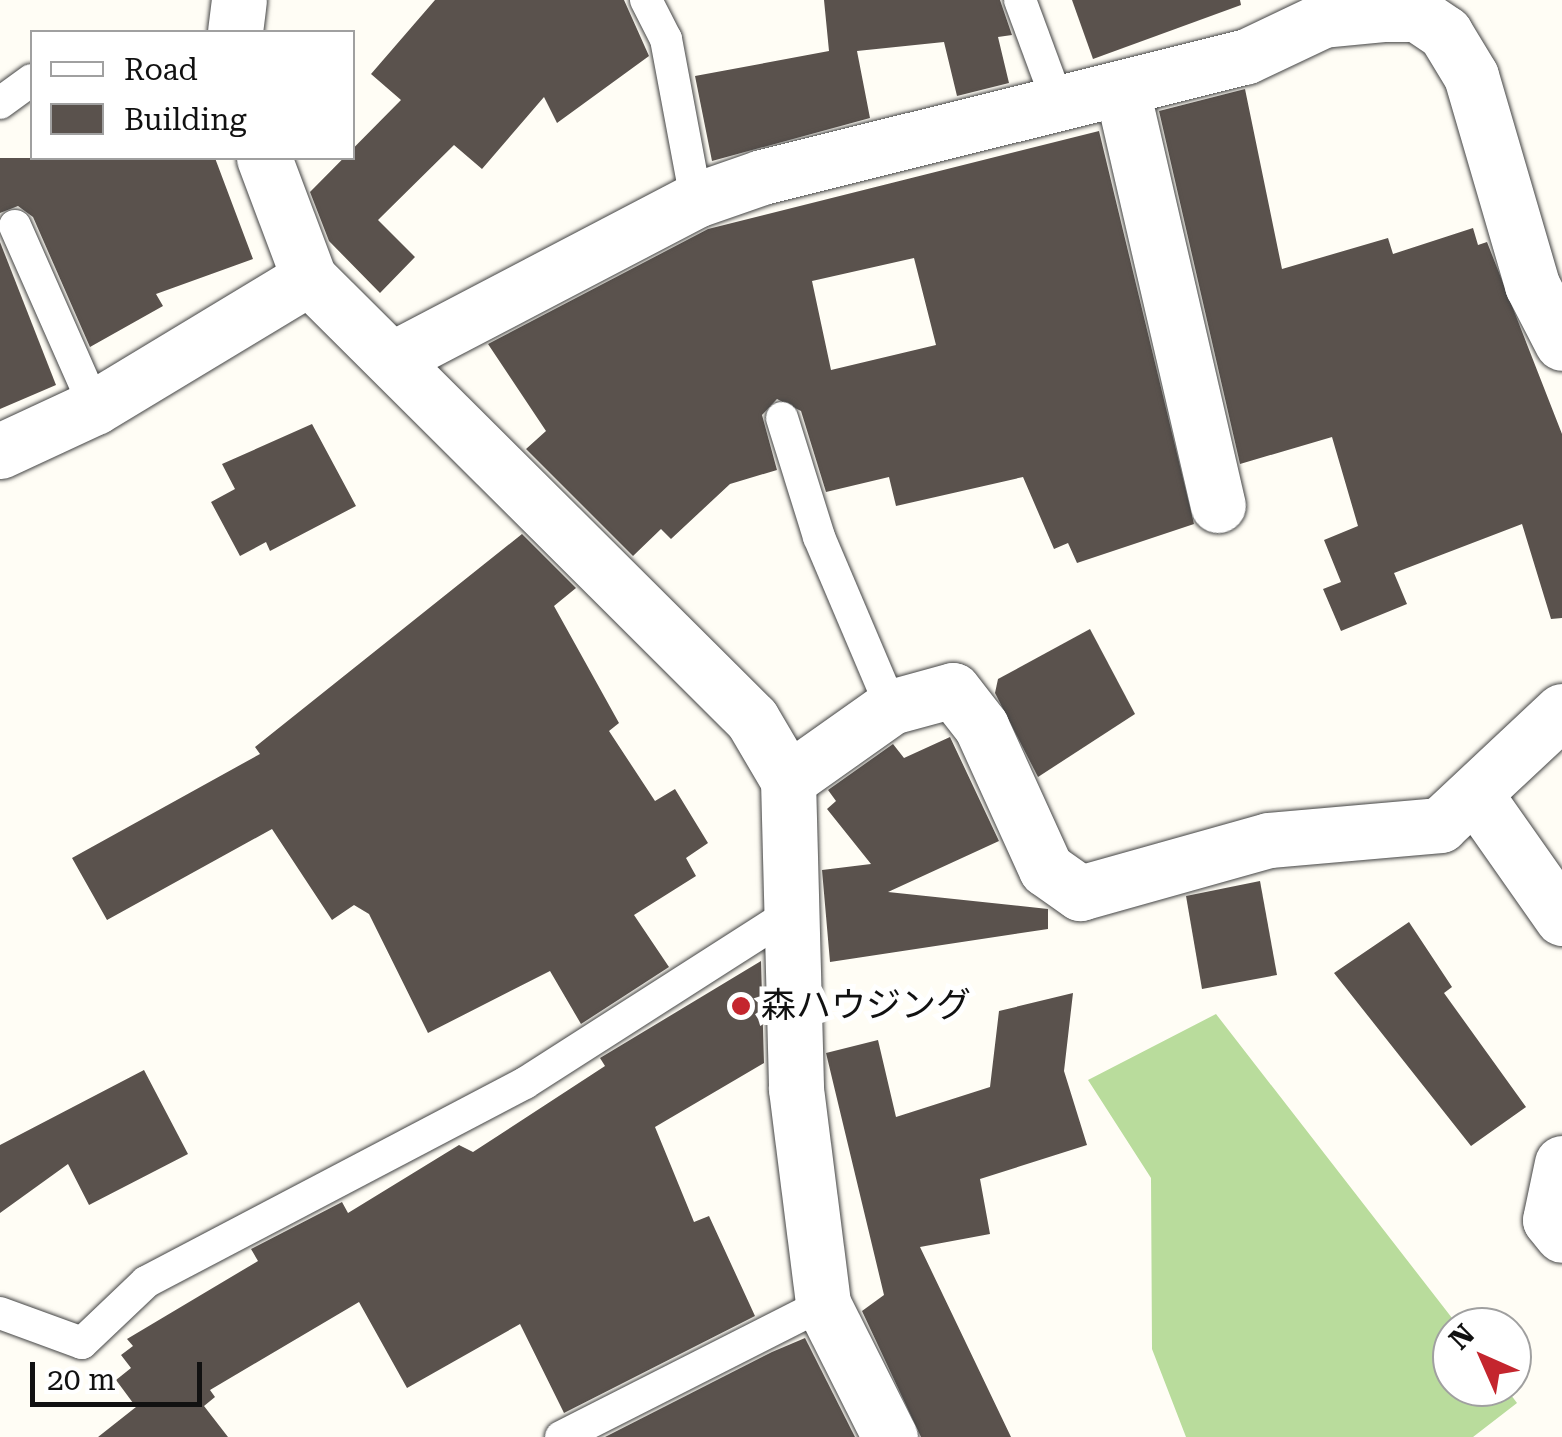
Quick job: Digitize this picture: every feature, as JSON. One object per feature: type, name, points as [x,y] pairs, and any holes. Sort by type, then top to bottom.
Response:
[{"type":"street","points":[[235,30],[238,0]]},
{"type":"street","points":[[392,359],[696,200],[1245,57],[1319,10],[1417,14],[1444,32],[1471,76],[1532,285],[1562,343]]},
{"type":"street","points":[[1122,90],[1218,505]]},
{"type":"street","points":[[265,160],[310,278],[752,719],[788,780],[796,1089],[823,1304],[890,1437]]},
{"type":"street","points":[[0,451],[94,407],[310,278]]},
{"type":"street","points":[[788,780],[892,707],[953,690],[981,726],[1046,869],[1080,893],[1269,840],[1440,825],[1478,798],[1562,711]]},
{"type":"street","points":[[1478,798],[1562,918]]},
{"type":"street","points":[[1562,1164],[1550,1220],[1562,1235]]},
{"type":"lane","points":[[646,0],[666,39],[696,200]]},
{"type":"lane","points":[[1020,0],[1058,104]]},
{"type":"lane","points":[[0,103],[30,81]]},
{"type":"lane","points":[[15,226],[94,407]]},
{"type":"lane","points":[[782,418],[819,537],[892,707]]},
{"type":"lane","points":[[0,1313],[82,1343],[146,1282],[525,1083],[792,912]]},
{"type":"lane","points":[[561,1437],[823,1304]]},
{"type":"green space","points":[[1216,1014],[1443,1307],[1432,1307],[1432,1407],[1512,1407],[1473,1437],[1186,1437],[1152,1349],[1151,1178],[1088,1080]]},
{"type":"building","points":[[435,0],[624,0],[649,56],[557,123],[544,97],[482,169],[454,145],[378,220],[415,257],[380,293],[329,241],[310,192],[342,160],[355,160],[355,147],[401,100],[371,74]]},
{"type":"building","points":[[824,0],[1000,0],[1012,35],[998,37],[1009,83],[957,96],[944,42],[857,51],[870,118],[712,161],[695,76],[829,51]]},
{"type":"building","points":[[1072,0],[1240,0],[1241,5],[1093,59]]},
{"type":"building","points":[[1245,89],[1282,269],[1388,238],[1393,254],[1473,228],[1478,245],[1487,242],[1562,434],[1562,618],[1551,619],[1522,524],[1394,573],[1407,604],[1341,631],[1323,589],[1341,582],[1324,540],[1358,526],[1332,437],[1240,464],[1159,111]]},
{"type":"building","points":[[1099,131],[1194,524],[1077,563],[1068,543],[1054,549],[1023,477],[896,506],[889,477],[826,492],[801,411],[777,399],[762,415],[777,470],[730,484],[671,539],[661,529],[633,556],[526,449],[546,431],[488,344],[708,229]],"holes":[[[914,258],[936,345],[831,370],[812,281]]]},
{"type":"building","points":[[0,158],[216,160],[253,259],[156,294],[163,306],[90,347],[33,217],[18,206],[0,213]]},
{"type":"building","points":[[0,242],[56,385],[0,409]]},
{"type":"building","points":[[312,424],[356,506],[270,551],[266,542],[240,556],[211,502],[235,489],[222,464]]},
{"type":"building","points":[[522,534],[576,588],[554,606],[619,723],[609,731],[655,801],[675,789],[708,843],[686,858],[696,876],[634,915],[669,967],[581,1024],[550,971],[428,1033],[369,914],[354,905],[332,920],[272,829],[107,920],[72,858],[260,754],[255,747]]},
{"type":"building","points":[[1090,629],[1135,714],[1038,777],[995,693],[998,679]]},
{"type":"building","points":[[950,737],[999,841],[888,892],[1048,909],[1048,929],[830,962],[822,870],[871,864],[827,809],[836,801],[828,790],[893,744],[904,758]]},
{"type":"building","points":[[1260,881],[1277,975],[1202,989],[1186,896]]},
{"type":"building","points":[[1409,922],[1452,987],[1444,993],[1526,1107],[1471,1146],[1334,973]]},
{"type":"building","points":[[761,961],[764,1063],[655,1127],[694,1222],[709,1216],[755,1316],[564,1413],[520,1324],[407,1388],[359,1302],[210,1390],[215,1397],[204,1406],[228,1437],[98,1437],[136,1407],[116,1380],[131,1368],[121,1355],[133,1346],[127,1339],[258,1261],[251,1249],[342,1202],[348,1213],[459,1145],[473,1152],[605,1066],[600,1058]]},
{"type":"building","points":[[1073,993],[1064,1071],[1087,1145],[980,1179],[990,1234],[920,1247],[1011,1437],[921,1437],[862,1311],[884,1295],[826,1053],[878,1040],[896,1117],[990,1087],[999,1011]]},
{"type":"building","points":[[144,1070],[188,1154],[89,1205],[68,1164],[0,1213],[0,1145]]},
{"type":"building","points":[[805,1338],[855,1437],[605,1437],[772,1352]]},
{"type":"place","name":"森ハウジング","points":[[741,1006]]}]
